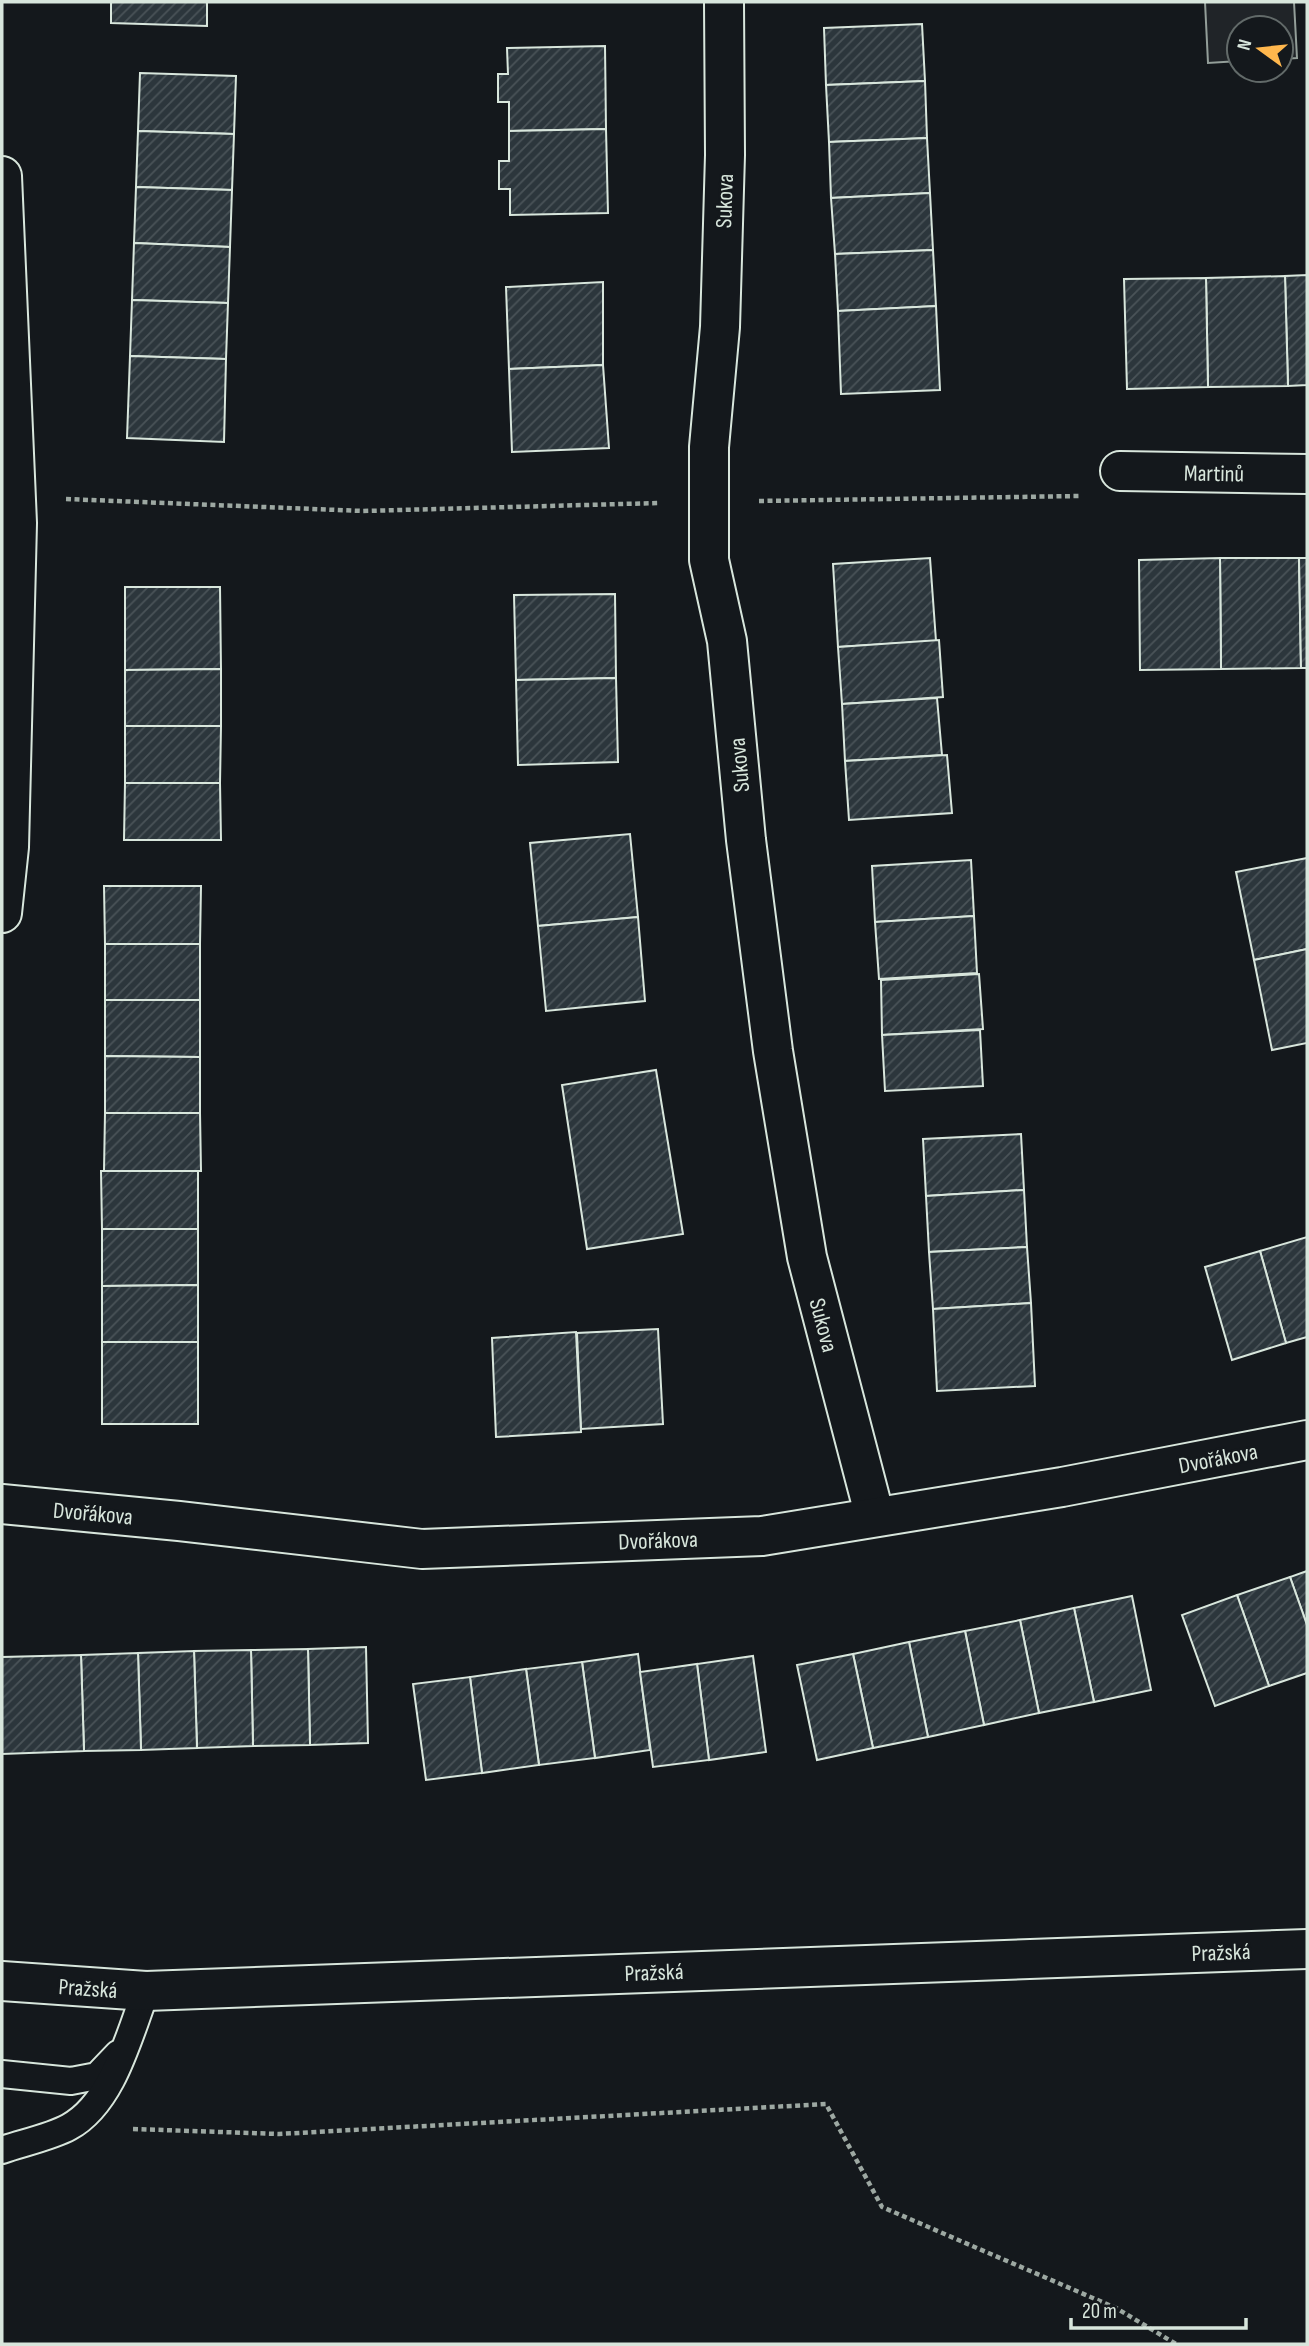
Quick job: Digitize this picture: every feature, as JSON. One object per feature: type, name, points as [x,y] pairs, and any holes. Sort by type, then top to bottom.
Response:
[{"type":"street","name":"Sukova","points":[[724,2],[725,155],[720,327],[709,447],[709,560],[727,640],[748,853],[773,1051],[802,1230],[875,1517]]},
{"type":"street","points":[[2,176],[16,497],[9,847],[2,913]]},
{"type":"street","name":"Martinů","points":[[1120,471],[1307,474]]},
{"type":"street","name":"Dvořákova","points":[[2,1504],[422,1549],[762,1536],[1062,1487],[1307,1440]]},
{"type":"street","name":"Pražská","points":[[2,1981],[146,1992],[1307,1949]]},
{"type":"lane","points":[[2,2150],[70,2127],[96,2104],[109,2085],[146,1992]]},
{"type":"lane","points":[[2,2074],[71,2081],[84,2079],[97,2076],[124,2048]]},
{"type":"path","points":[[16,497],[363,511],[710,501],[1089,496],[1120,471]]},
{"type":"path","points":[[70,2127],[279,2134],[826,2104],[882,2207],[1115,2308],[1176,2344]]},
{"type":"shaded area","points":[[1205,2],[1294,2],[1295,14],[1225,14],[1225,62],[1208,63]]},
{"type":"shaded area","points":[[1295,21],[1297,58],[1295,58]]},
{"type":"building","points":[[111,2],[207,2],[207,26],[111,23]]},
{"type":"building","points":[[922,24],[925,81],[826,85],[824,28]]},
{"type":"building","points":[[605,46],[606,129],[509,131],[509,102],[498,102],[498,74],[508,74],[507,48]]},
{"type":"building","points":[[140,73],[236,76],[234,134],[138,131]]},
{"type":"building","points":[[925,81],[927,138],[829,142],[826,85]]},
{"type":"building","points":[[606,129],[608,213],[510,215],[510,189],[499,189],[499,161],[509,161],[509,131]]},
{"type":"building","points":[[138,131],[234,134],[232,190],[136,187]]},
{"type":"building","points":[[927,138],[930,193],[831,198],[829,142]]},
{"type":"building","points":[[136,187],[232,190],[230,247],[134,243]]},
{"type":"building","points":[[930,193],[933,250],[835,254],[831,198]]},
{"type":"building","points":[[134,243],[230,247],[228,303],[132,300]]},
{"type":"building","points":[[933,250],[936,306],[838,311],[835,254]]},
{"type":"building","points":[[1307,275],[1307,385],[1288,386],[1285,276]]},
{"type":"building","points":[[1285,276],[1288,386],[1208,387],[1206,278]]},
{"type":"building","points":[[1206,278],[1208,387],[1127,389],[1124,279]]},
{"type":"building","points":[[603,282],[603,365],[509,369],[506,287]]},
{"type":"building","points":[[132,300],[228,303],[226,359],[130,356]]},
{"type":"building","points":[[936,306],[940,390],[841,394],[838,311]]},
{"type":"building","points":[[130,356],[226,359],[224,442],[127,438]]},
{"type":"building","points":[[603,365],[609,448],[512,452],[509,369]]},
{"type":"building","points":[[930,558],[936,641],[838,647],[833,564]]},
{"type":"building","points":[[1220,558],[1299,558],[1301,668],[1221,669]]},
{"type":"building","points":[[1220,558],[1221,669],[1140,670],[1139,560]]},
{"type":"building","points":[[1299,558],[1307,558],[1307,668],[1301,668]]},
{"type":"building","points":[[125,587],[220,587],[221,669],[125,670]]},
{"type":"building","points":[[615,594],[616,678],[516,680],[514,595]]},
{"type":"building","points":[[939,640],[943,697],[842,704],[838,647]]},
{"type":"building","points":[[221,669],[221,726],[125,726],[125,670]]},
{"type":"building","points":[[616,678],[618,762],[518,765],[516,680]]},
{"type":"building","points":[[937,698],[942,755],[845,761],[842,704]]},
{"type":"building","points":[[125,726],[221,726],[220,783],[125,783]]},
{"type":"building","points":[[947,755],[952,813],[849,820],[845,761]]},
{"type":"building","points":[[125,783],[220,783],[221,840],[124,840]]},
{"type":"building","points":[[630,834],[638,917],[538,926],[530,843]]},
{"type":"building","points":[[1307,858],[1307,949],[1254,960],[1236,872]]},
{"type":"building","points":[[971,860],[974,916],[875,922],[872,866]]},
{"type":"building","points":[[104,886],[201,886],[200,944],[105,944]]},
{"type":"building","points":[[974,916],[977,973],[879,979],[875,922]]},
{"type":"building","points":[[638,917],[645,1001],[546,1011],[538,926]]},
{"type":"building","points":[[105,944],[200,944],[200,1000],[105,1000]]},
{"type":"building","points":[[1307,949],[1307,1043],[1272,1050],[1254,960]]},
{"type":"building","points":[[979,974],[983,1029],[882,1035],[881,980]]},
{"type":"building","points":[[105,1000],[200,1000],[200,1057],[105,1056]]},
{"type":"building","points":[[980,1030],[983,1086],[885,1091],[882,1035]]},
{"type":"building","points":[[105,1056],[200,1057],[200,1113],[105,1113]]},
{"type":"building","points":[[656,1070],[683,1234],[587,1249],[562,1085]]},
{"type":"building","points":[[105,1113],[200,1113],[201,1171],[104,1171]]},
{"type":"building","points":[[1021,1134],[1024,1190],[926,1196],[923,1139]]},
{"type":"building","points":[[101,1171],[198,1171],[198,1229],[102,1229]]},
{"type":"building","points":[[1024,1190],[1027,1247],[929,1252],[926,1196]]},
{"type":"building","points":[[102,1229],[198,1229],[198,1285],[102,1286]]},
{"type":"building","points":[[1307,1237],[1307,1337],[1286,1343],[1260,1251]]},
{"type":"building","points":[[1027,1247],[1031,1303],[933,1309],[929,1252]]},
{"type":"building","points":[[1260,1251],[1286,1343],[1232,1360],[1205,1267]]},
{"type":"building","points":[[198,1285],[198,1342],[102,1342],[102,1286]]},
{"type":"building","points":[[1031,1303],[1035,1386],[937,1391],[933,1309]]},
{"type":"building","points":[[658,1329],[663,1424],[581,1429],[577,1333]]},
{"type":"building","points":[[576,1332],[581,1432],[496,1437],[492,1338]]},
{"type":"building","points":[[102,1342],[198,1342],[198,1424],[102,1424]]},
{"type":"building","points":[[1307,1571],[1307,1625],[1290,1577]]},
{"type":"building","points":[[1290,1577],[1307,1625],[1307,1673],[1269,1686],[1237,1595]]},
{"type":"building","points":[[1237,1595],[1269,1686],[1215,1706],[1182,1615]]},
{"type":"building","points":[[1132,1596],[1151,1690],[1094,1702],[1074,1608]]},
{"type":"building","points":[[1074,1608],[1094,1702],[1039,1713],[1020,1620]]},
{"type":"building","points":[[1020,1620],[1039,1713],[984,1725],[965,1631]]},
{"type":"building","points":[[965,1631],[984,1725],[928,1737],[909,1642]]},
{"type":"building","points":[[909,1642],[928,1737],[873,1748],[853,1654]]},
{"type":"building","points":[[366,1647],[368,1743],[310,1745],[308,1649]]},
{"type":"building","points":[[308,1649],[310,1745],[253,1746],[251,1650]]},
{"type":"building","points":[[251,1650],[253,1746],[197,1748],[194,1651]]},
{"type":"building","points":[[194,1651],[197,1748],[141,1750],[138,1653]]},
{"type":"building","points":[[138,1653],[141,1750],[84,1751],[81,1655]]},
{"type":"building","points":[[638,1654],[650,1750],[595,1758],[582,1662]]},
{"type":"building","points":[[853,1654],[873,1748],[817,1760],[797,1665]]},
{"type":"building","points":[[81,1655],[84,1751],[2,1754],[2,1657]]},
{"type":"building","points":[[753,1656],[766,1752],[709,1760],[697,1664]]},
{"type":"building","points":[[582,1662],[595,1758],[539,1765],[526,1669]]},
{"type":"building","points":[[697,1664],[709,1760],[653,1767],[640,1672]]},
{"type":"building","points":[[526,1669],[539,1765],[482,1773],[470,1677]]},
{"type":"building","points":[[470,1677],[482,1773],[426,1780],[413,1684]]}]
